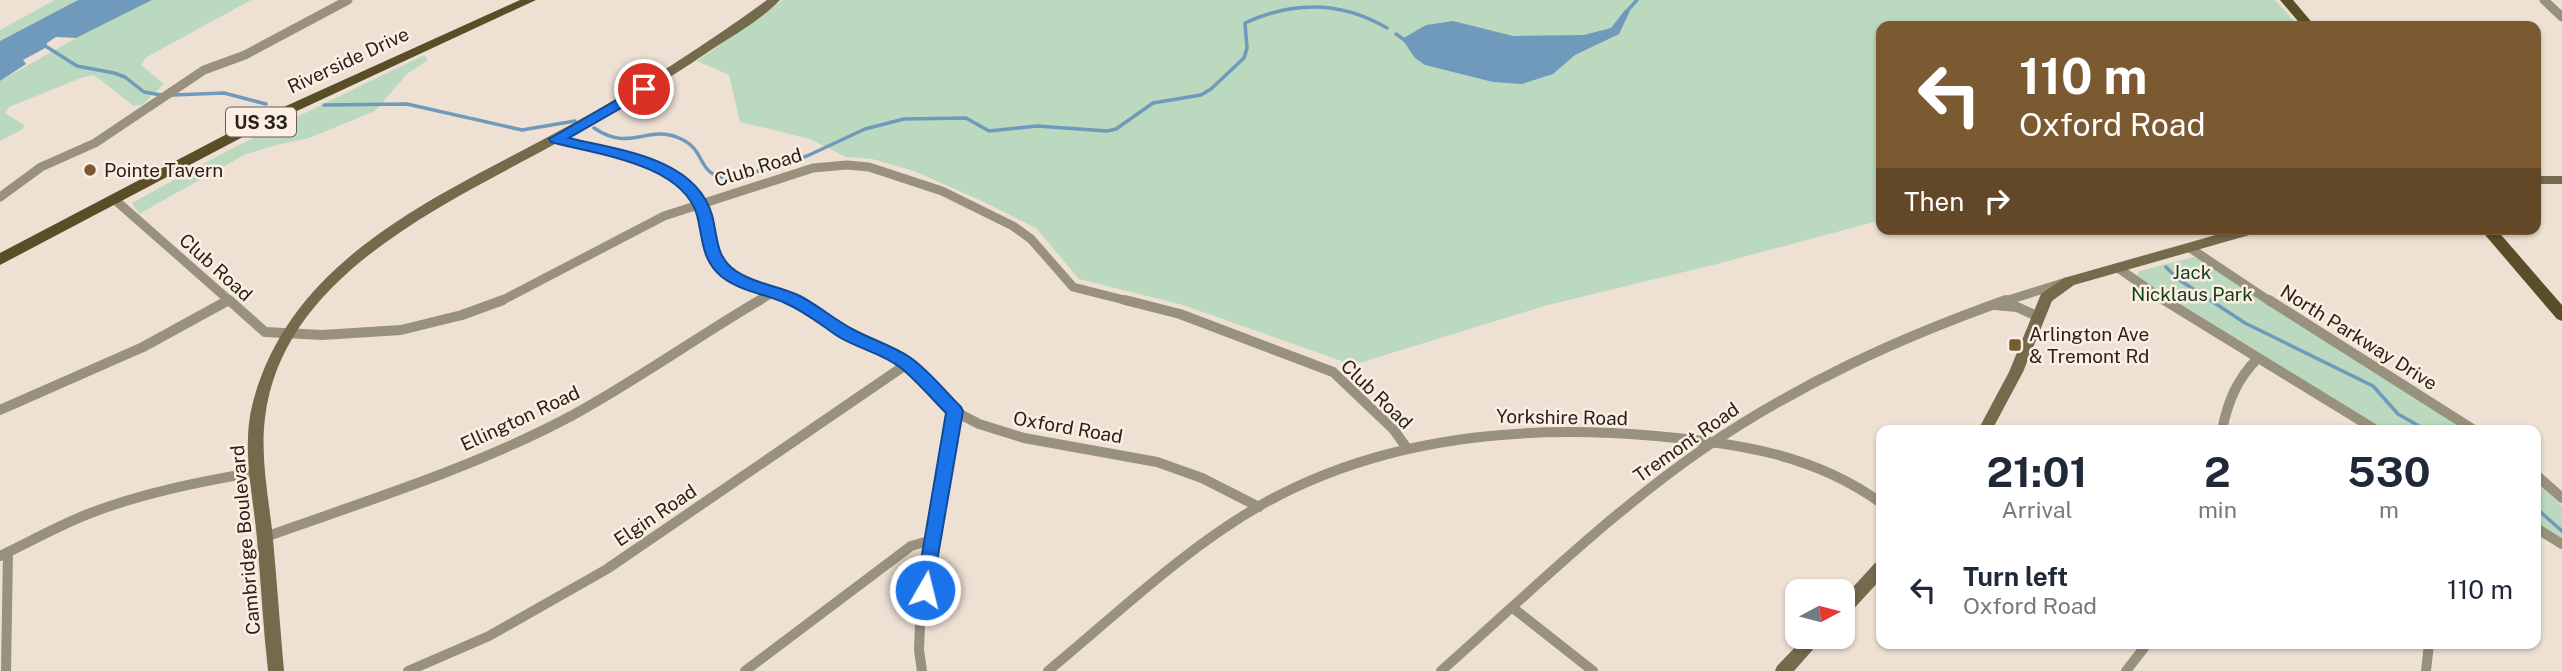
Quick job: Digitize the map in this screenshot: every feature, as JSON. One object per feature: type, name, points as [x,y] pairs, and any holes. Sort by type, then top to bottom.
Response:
[{"type":"main road","name":"Riverside Drive","points":[[0,260],[251,127],[530,0]]},
{"type":"main road","points":[[2286,0],[2305,21]]},
{"type":"main road","points":[[2492,235],[2562,314]]},
{"type":"street","points":[[0,197],[41,167],[95,143],[204,70],[245,55],[348,0]]},
{"type":"street","name":"Cambridge Boulevard","points":[[276,671],[255,444],[260,401],[267,377],[287,335],[322,290],[383,236],[431,204],[556,139],[685,63],[774,0]]},
{"type":"street","points":[[2544,0],[2562,17]]},
{"type":"street","name":"Oxford Road","points":[[556,139],[655,166],[690,189],[704,213],[711,252],[717,263],[741,281],[814,310],[846,333],[907,364],[955,411],[1003,434],[1142,458],[1175,467],[1197,475],[1259,507]]},
{"type":"street","name":"Club Road","points":[[114,199],[265,332],[287,335],[401,330],[462,315],[497,303],[631,232],[699,203],[813,168],[832,165],[869,167],[942,191],[1023,232],[1073,287],[1180,314],[1333,372],[1394,430],[1406,447]]},
{"type":"street","points":[[2541,180],[2562,180]]},
{"type":"street","name":"Tremont Road","points":[[1441,671],[1629,506],[1716,441],[1802,386],[1872,351],[2016,295],[2234,235]]},
{"type":"street","name":"North Parkway Drive","points":[[2190,248],[2466,425]]},
{"type":"street","points":[[2118,268],[2138,284],[2368,425]]},
{"type":"street","points":[[1988,425],[2015,372],[2046,298],[2069,281]]},
{"type":"street","name":"Ellington Road","points":[[265,537],[472,460],[544,430],[772,293]]},
{"type":"street","points":[[0,410],[143,347],[227,301]]},
{"type":"street","points":[[1992,305],[2009,305],[2037,316]]},
{"type":"street","points":[[2223,425],[2230,393],[2242,371],[2258,358]]},
{"type":"street","name":"Elgin Road","points":[[408,671],[489,636],[607,569],[907,364]]},
{"type":"street","points":[[922,671],[919,650],[920,624],[955,411]]},
{"type":"street","name":"Yorkshire Road","points":[[1048,671],[1200,547],[1259,507],[1349,466],[1406,447],[1490,433],[1530,430],[1592,431],[1716,441],[1776,453],[1845,479],[1876,500]]},
{"type":"street","points":[[6,671],[4,554],[87,515],[145,496],[198,482],[256,472]]},
{"type":"street","points":[[2541,479],[2562,498]]},
{"type":"street","points":[[2541,531],[2562,544]]},
{"type":"street","points":[[745,671],[892,559],[911,546],[932,540]]},
{"type":"street","points":[[1855,596],[1876,573]]},
{"type":"street","points":[[1514,608],[1593,671]]},
{"type":"street","points":[[1783,671],[1804,649]]},
{"type":"street","points":[[2126,671],[2143,649]]},
{"type":"street","points":[[2426,671],[2428,649]]},
{"type":"green space","points":[[55,0],[78,0],[0,41],[0,30]]},
{"type":"green space","points":[[152,0],[251,0],[145,58],[141,65],[164,84],[142,105],[134,106],[94,75],[81,78],[9,107],[5,113],[24,125],[23,129],[0,141],[0,81],[76,38]]},
{"type":"green space","points":[[783,0],[2275,0],[2294,21],[1876,21],[1876,221],[1544,306],[1353,365],[1183,305],[1079,279],[1036,228],[984,202],[914,171],[872,159],[846,157],[810,139],[740,122],[729,75],[697,61]]},
{"type":"green space","points":[[424,55],[428,60],[407,74],[375,111],[309,138],[244,155],[139,214],[132,203],[229,150]]},
{"type":"green space","name":"Jack Nicklaus Park","points":[[2194,257],[2202,260],[2459,425],[2376,425],[2137,277],[2139,271]]},
{"type":"green space","points":[[2541,486],[2562,506],[2562,540],[2541,527]]},
{"type":"water","points":[[78,0],[152,0],[76,38],[56,37],[47,43],[47,47],[23,60],[26,64],[0,81],[0,41]]},
{"type":"water","points":[[1625,10],[1630,11],[1619,34],[1575,55],[1553,74],[1522,84],[1493,82],[1425,65],[1415,58],[1402,39],[1426,25],[1453,21],[1513,36],[1584,35],[1611,28]]},
{"type":"waterway","points":[[1626,12],[1637,0]]},
{"type":"waterway","points":[[594,128],[618,138],[657,134],[679,138],[695,149],[712,173],[732,179],[807,156],[865,129],[904,119],[966,118],[989,131],[1037,126],[1107,131],[1116,129],[1153,103],[1201,95],[1211,89],[1244,58],[1247,48],[1245,23],[1281,11],[1317,7],[1335,9],[1370,19],[1387,28]]},
{"type":"waterway","points":[[1396,34],[1406,41]]},
{"type":"waterway","points":[[47,47],[77,66],[114,73],[125,77],[144,92],[161,95]]},
{"type":"waterway","points":[[172,95],[224,93],[266,104]]},
{"type":"waterway","points":[[324,105],[407,104],[522,130],[575,121]]},
{"type":"waterway","points":[[2166,267],[2178,279],[2245,323],[2373,386],[2398,414],[2417,425]]},
{"type":"waterway","points":[[2541,512],[2562,531]]},
{"type":"place","name":"Pointe Tavern","points":[[90,170]]},
{"type":"place","name":"Arlington Ave & Tremont Rd","points":[[2015,345]]},
{"type":"route","points":[[644,89],[556,139],[646,162],[664,170],[690,189],[699,203],[704,213],[711,252],[717,263],[728,273],[741,281],[790,298],[814,310],[846,333],[907,364],[955,411],[925,590]]}]
